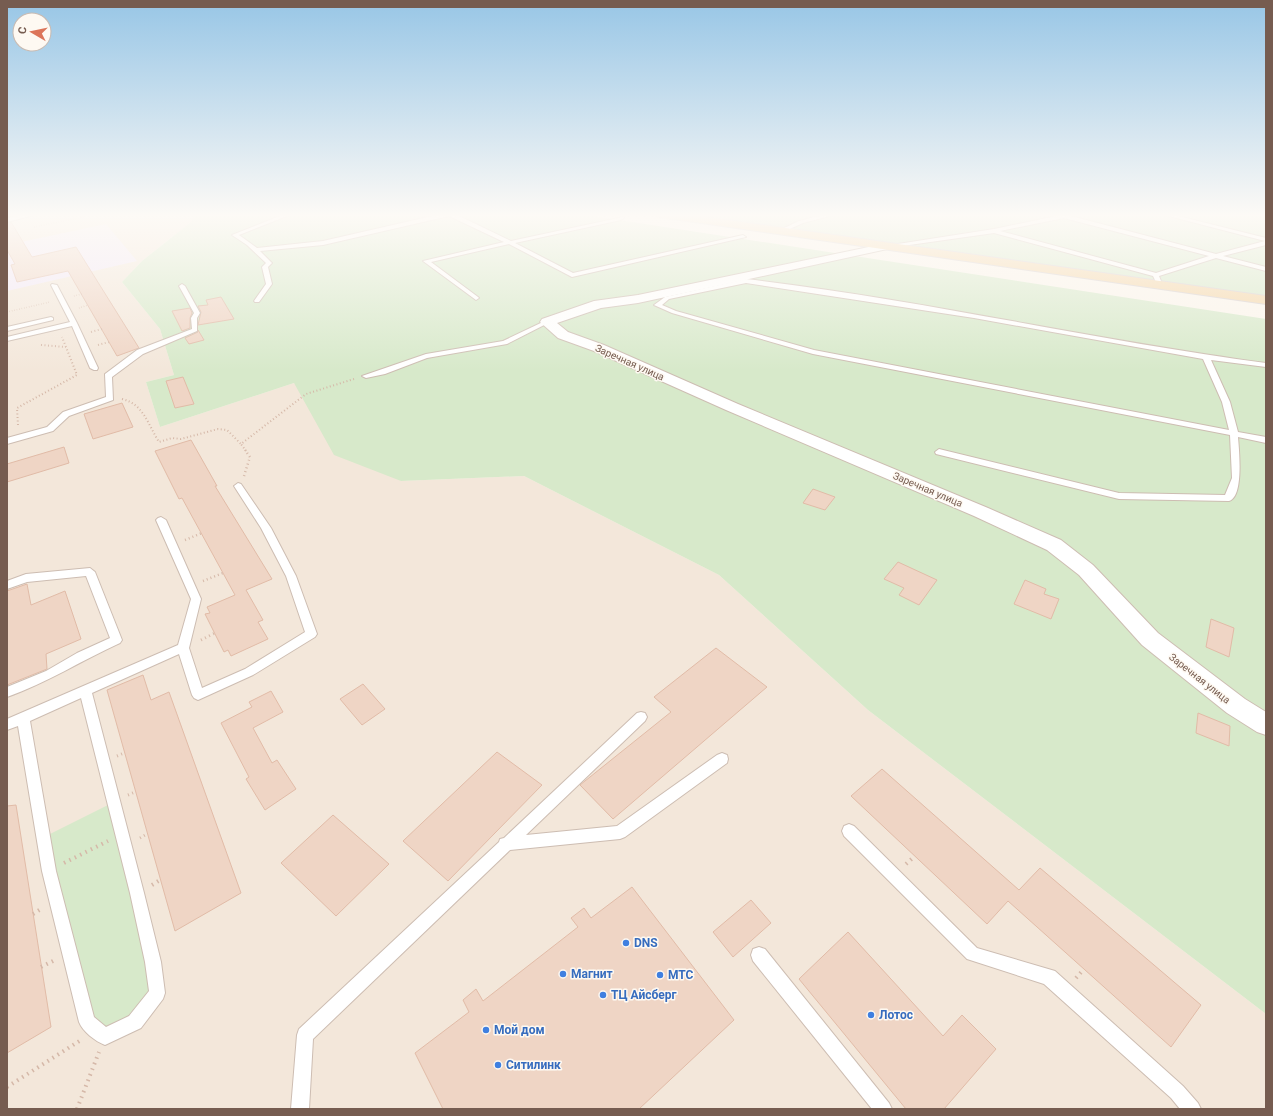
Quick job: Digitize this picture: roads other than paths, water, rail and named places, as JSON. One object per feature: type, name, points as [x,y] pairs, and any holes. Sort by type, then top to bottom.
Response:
[{"type":"main road","points":[[1047,266],[1157,280],[1266,300]]},
{"type":"street","points":[[548,322],[600,304],[638,298],[791,266]]},
{"type":"street","name":"Заречная улица","points":[[548,322],[563,335],[599,348],[732,408],[981,512],[1054,545],[1086,570],[1150,639],[1236,706],[1266,724]]},
{"type":"lane","points":[[257,301],[269,284],[266,266]]},
{"type":"lane","points":[[433,266],[476,298]]},
{"type":"lane","points":[[555,266],[572,275],[612,266]]},
{"type":"lane","points":[[1111,266],[1157,280],[1191,266]]},
{"type":"lane","points":[[1255,266],[1266,269]]},
{"type":"lane","points":[[1266,365],[1206,357],[967,315],[746,281],[667,298],[657,305],[674,312],[813,352],[1266,440]]},
{"type":"lane","points":[[54,285],[74,323],[94,368]]},
{"type":"lane","points":[[7,441],[50,429],[66,414],[110,398],[108,376],[140,352],[195,330],[194,318],[197,313],[182,286]]},
{"type":"lane","points":[[7,329],[51,319]]},
{"type":"lane","points":[[366,376],[382,372],[426,356],[505,343],[548,322]]},
{"type":"lane","points":[[7,339],[74,323]]},
{"type":"lane","points":[[939,452],[1119,496],[1229,498],[1236,478],[1234,434],[1226,402],[1206,357]]},
{"type":"lane","points":[[161,520],[196,599],[183,648],[198,695],[249,672],[311,634],[291,576],[266,528],[238,486]]},
{"type":"lane","points":[[7,585],[26,578],[90,572],[116,640],[81,656],[50,674],[7,692]]},
{"type":"lane","points":[[7,724],[183,648]]},
{"type":"lane","points":[[23,718],[50,870],[87,1022],[101,1034],[135,1022],[157,993],[153,962],[85,690]]},
{"type":"lane","points":[[300,1109],[305,1035],[505,844],[641,717]]},
{"type":"lane","points":[[505,844],[620,832],[722,759]]},
{"type":"lane","points":[[849,831],[972,954],[1049,977],[1177,1092],[1192,1109]]},
{"type":"lane","points":[[760,955],[882,1109]]},
{"type":"place","name":"DNS","points":[[626,943]]},
{"type":"place","name":"Магнит","points":[[563,974]]},
{"type":"place","name":"МТС","points":[[660,975]]},
{"type":"place","name":"ТЦ Айсберг","points":[[603,995]]},
{"type":"place","name":"Лотос","points":[[871,1015]]},
{"type":"place","name":"Мой дом","points":[[486,1030]]},
{"type":"place","name":"Ситилинк","points":[[498,1065]]}]
